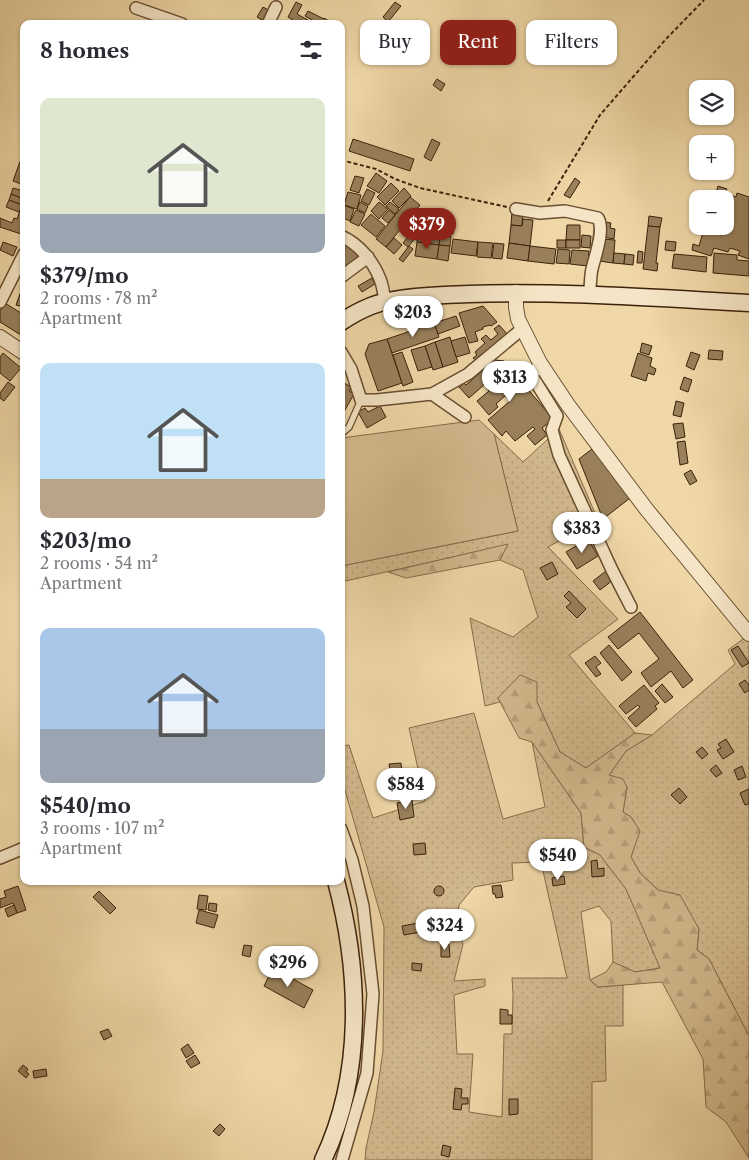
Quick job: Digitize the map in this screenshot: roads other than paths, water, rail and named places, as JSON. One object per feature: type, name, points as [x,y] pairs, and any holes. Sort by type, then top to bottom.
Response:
[{"type":"main road","points":[[345,320],[371,306],[385,302],[435,295],[516,292],[749,303]]},
{"type":"main road","points":[[322,1160],[340,1112],[353,1040],[354,997],[350,953],[345,916],[337,885]]},
{"type":"street","points":[[270,20],[276,7]]},
{"type":"street","points":[[136,8],[170,20]]},
{"type":"street","points":[[516,209],[540,213],[565,211],[598,218],[601,223],[601,230],[591,272],[589,294]]},
{"type":"street","points":[[345,238],[368,257],[380,279],[385,302]]},
{"type":"street","points":[[345,274],[368,257]]},
{"type":"street","points":[[0,302],[20,262]]},
{"type":"street","points":[[516,292],[516,307],[522,329],[540,363],[568,405],[647,510],[749,634]]},
{"type":"street","points":[[345,358],[352,369],[361,400],[393,399],[432,394],[468,374],[522,329]]},
{"type":"street","points":[[0,338],[20,350]]},
{"type":"street","points":[[540,363],[532,376],[557,416],[552,430],[558,456],[631,607]]},
{"type":"street","points":[[432,394],[465,417]]},
{"type":"street","points":[[342,1160],[367,1073],[373,994],[363,906],[352,860],[345,840]]},
{"type":"street","points":[[0,858],[20,850]]},
{"type":"lane","points":[[345,432],[349,428],[361,400]]}]
